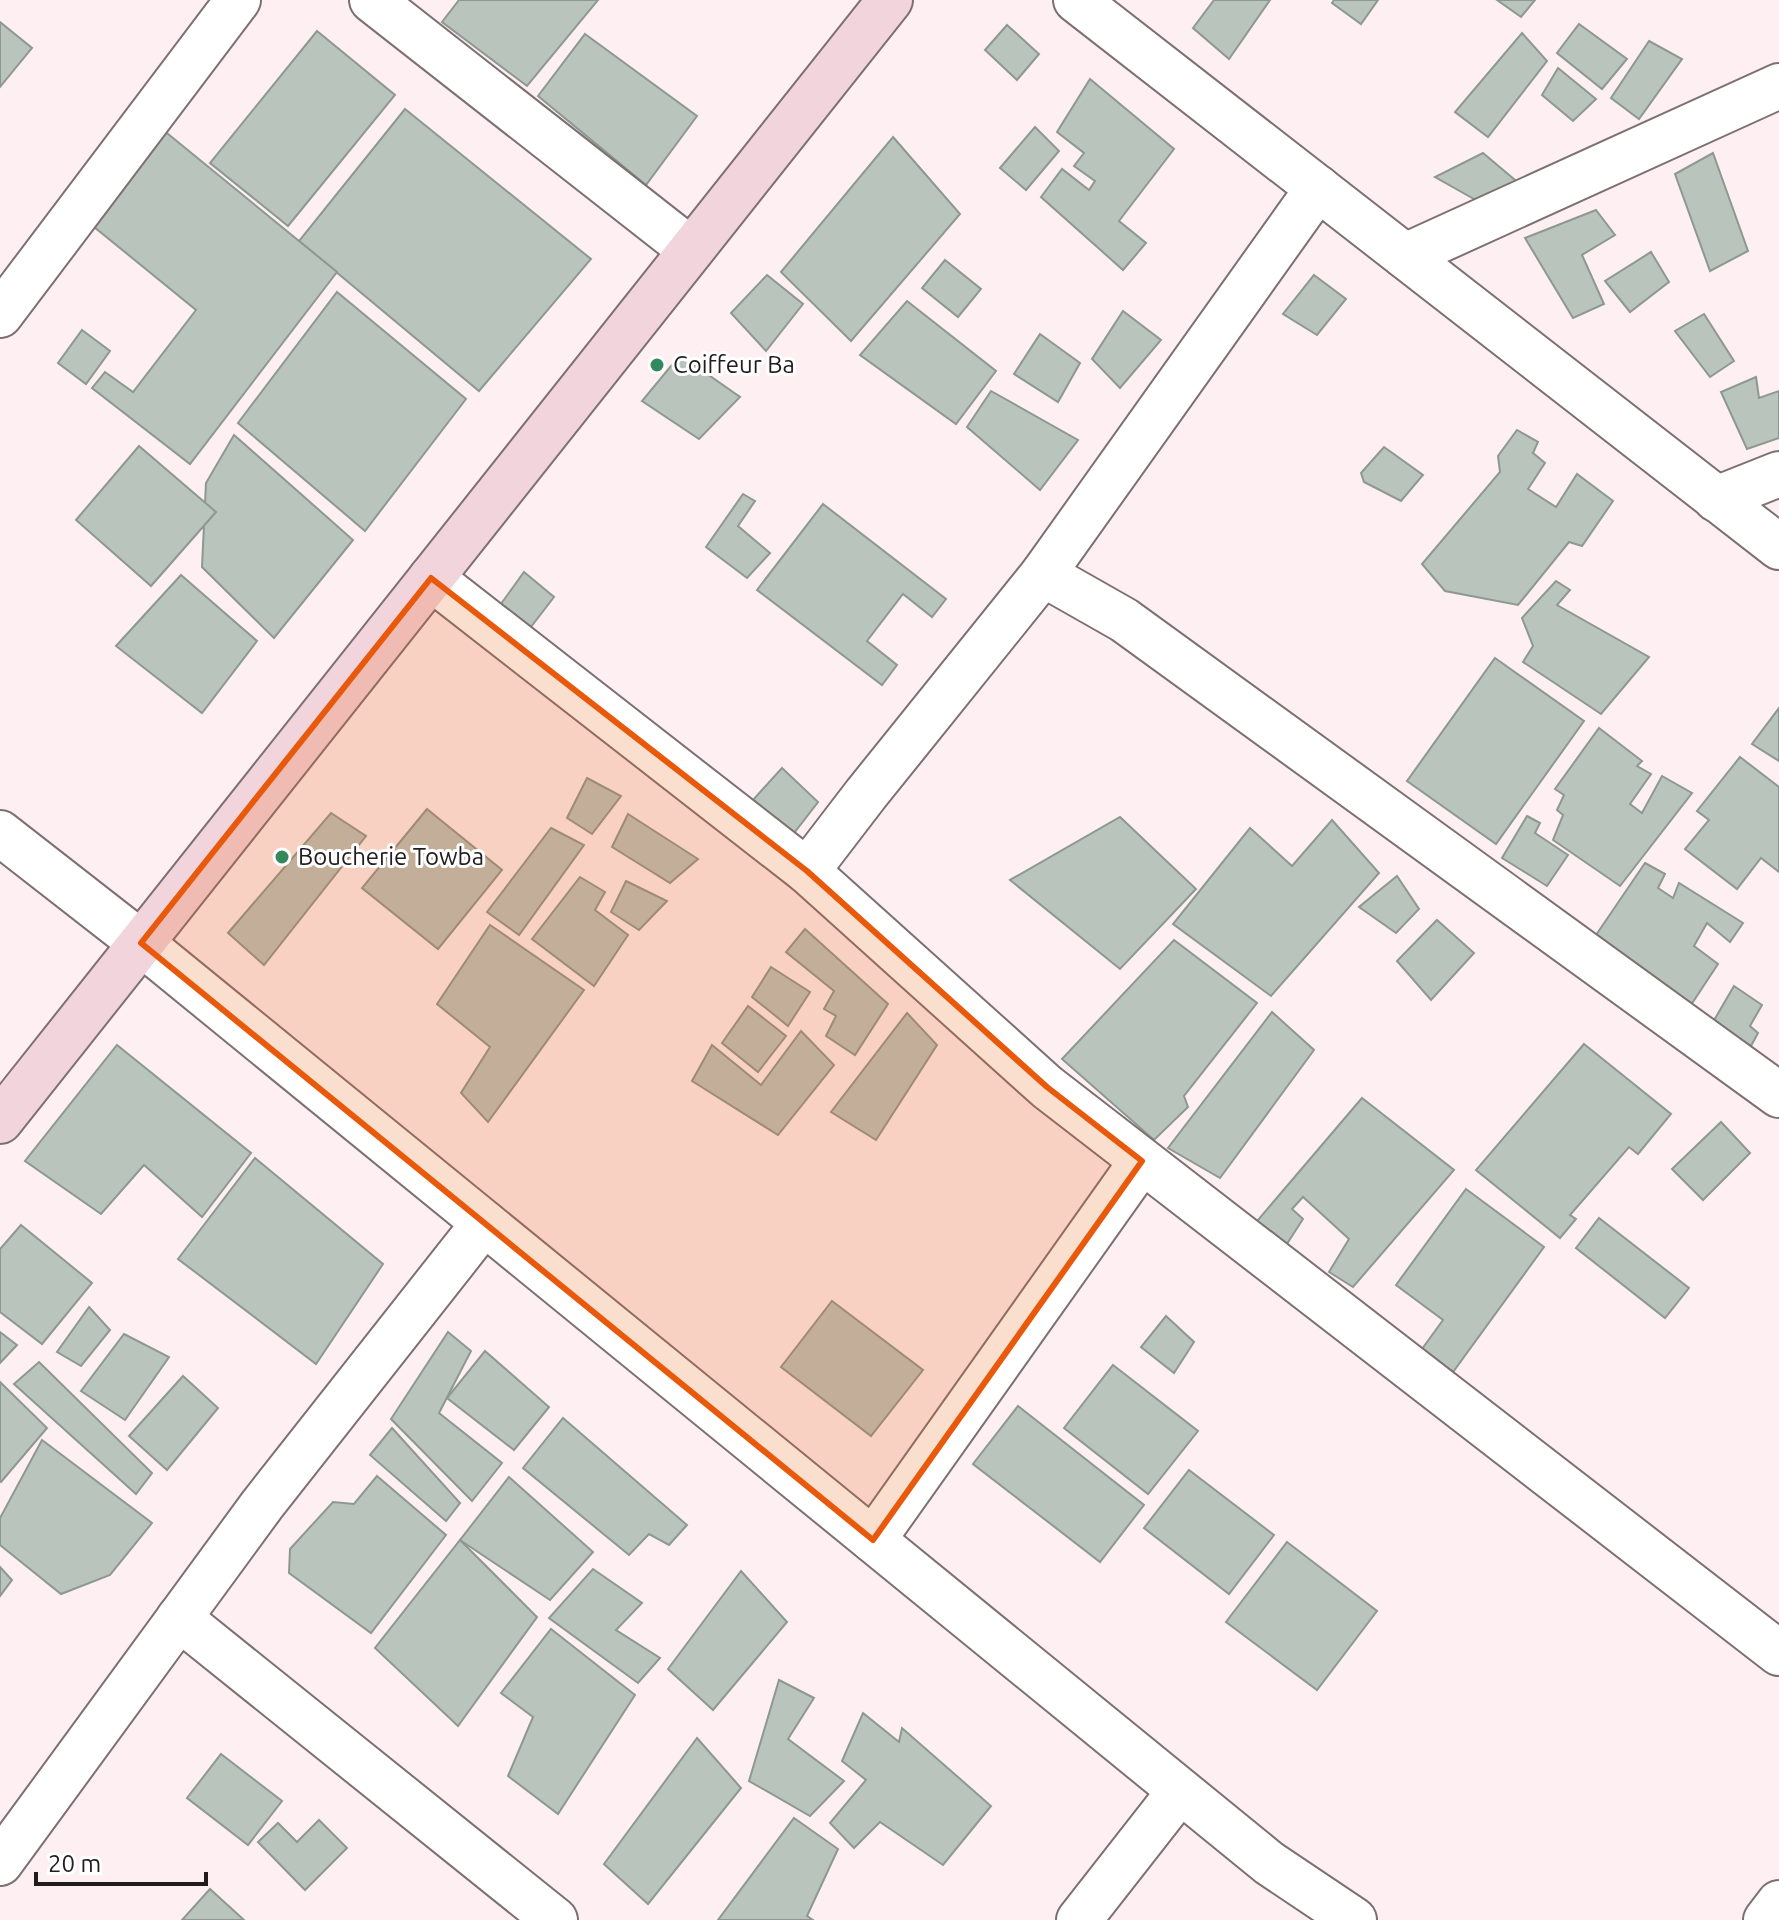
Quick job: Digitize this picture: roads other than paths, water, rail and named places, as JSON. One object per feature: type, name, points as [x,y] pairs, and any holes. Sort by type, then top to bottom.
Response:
[{"type":"main road","points":[[0,1121],[890,0]]},
{"type":"street","points":[[8,287],[238,0]]},
{"type":"street","points":[[372,0],[691,250]]},
{"type":"street","points":[[1076,0],[1779,547]]},
{"type":"street","points":[[1405,256],[1779,86]]},
{"type":"street","points":[[807,871],[1043,574],[1318,188]]},
{"type":"street","points":[[1716,499],[1779,474]]},
{"type":"street","points":[[1043,574],[1124,620],[1779,1095]]},
{"type":"street","points":[[431,578],[807,871],[1047,1087],[1779,1653]]},
{"type":"street","points":[[0,833],[141,943],[1269,1863],[1354,1920]]},
{"type":"street","points":[[873,1540],[1142,1161]]},
{"type":"street","points":[[0,1863],[262,1505],[484,1223]]},
{"type":"street","points":[[179,1618],[555,1920]]},
{"type":"street","points":[[1079,1920],[1180,1791]]},
{"type":"street","points":[[1766,1920],[1779,1903]]},
{"type":"place","name":"Coiffeur Ba","points":[[657,365]]},
{"type":"place","name":"Boucherie Towba","points":[[282,857]]}]
